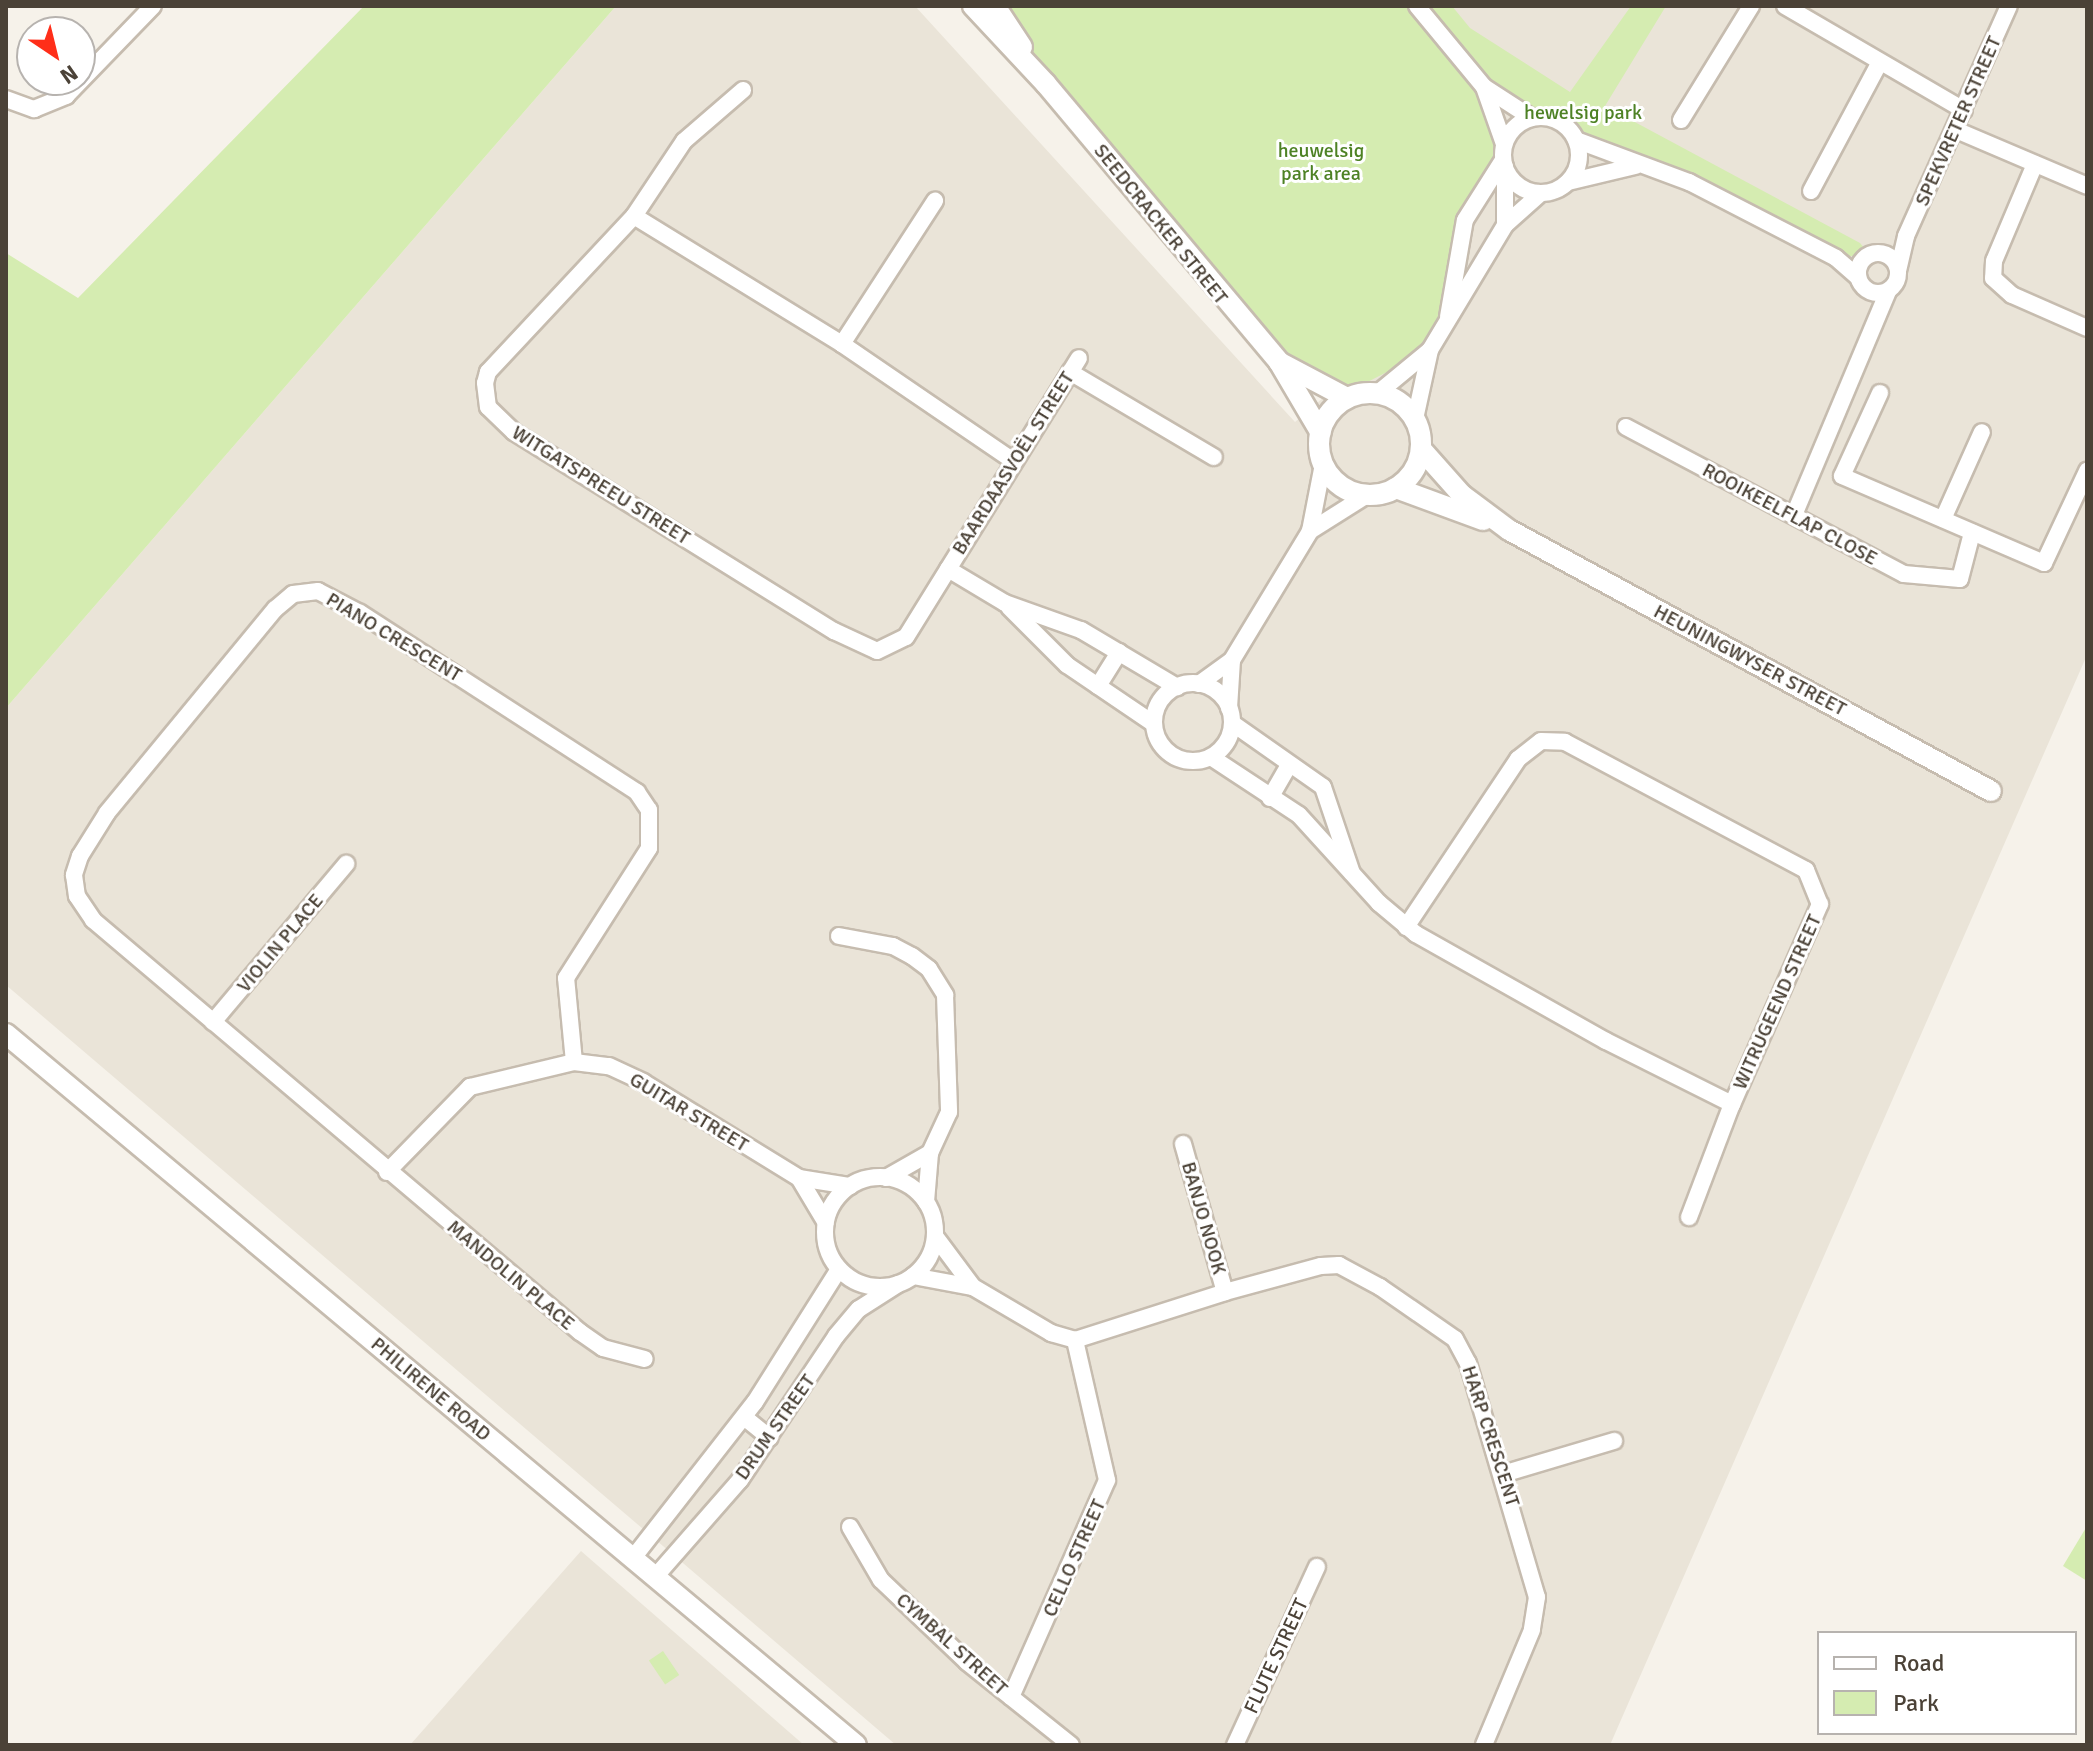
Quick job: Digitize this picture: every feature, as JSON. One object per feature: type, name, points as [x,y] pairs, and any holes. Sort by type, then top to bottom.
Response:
[{"type":"street","points":[[6,99],[34,109],[66,96],[153,6]]},
{"type":"street","name":"SEEDCRACKER STREET","points":[[973,6],[1046,84],[1279,362],[1321,433]]},
{"type":"street","name":"SEEDCRACKER STREET","points":[[995,6],[1046,84]]},
{"type":"street","points":[[1417,6],[1484,87],[1532,118],[1559,122],[1576,140],[1635,166],[1689,182],[1836,258],[1857,276],[1867,291],[1877,321]]},
{"type":"street","points":[[1681,120],[1751,6]]},
{"type":"street","points":[[1785,6],[1964,110]]},
{"type":"street","name":"SPEKVRETER STREET","points":[[1898,271],[1906,236],[2009,6]]},
{"type":"street","points":[[1811,191],[1880,62]]},
{"type":"street","points":[[1484,87],[1504,156],[1516,184],[1541,193]]},
{"type":"street","points":[[743,90],[684,141],[634,216],[842,344],[1012,460]]},
{"type":"street","points":[[1448,319],[1465,220],[1504,156],[1517,126],[1532,118]]},
{"type":"street","points":[[1956,130],[2087,186]]},
{"type":"street","points":[[1568,182],[1578,161],[1576,140]]},
{"type":"street","points":[[1504,156],[1505,225]]},
{"type":"street","points":[[2035,164],[1994,261],[1993,278],[2012,295],[2087,328]]},
{"type":"street","points":[[1310,531],[1367,495],[1396,488],[1417,464],[1421,449],[1415,419],[1430,350],[1505,225],[1541,193],[1568,182],[1635,166]]},
{"type":"street","points":[[842,344],[935,201]]},
{"type":"street","name":"WITGATSPREEU STREET","points":[[634,216],[488,372],[486,396],[493,415],[866,647],[885,649],[906,637],[948,569]]},
{"type":"street","name":"SPEKVRETER STREET","points":[[1885,254],[1906,236]]},
{"type":"street","points":[[1794,515],[1898,271],[1885,254],[1862,259],[1836,258]]},
{"type":"street","points":[[1857,276],[1862,259]]},
{"type":"street","points":[[1867,291],[1888,291]]},
{"type":"street","points":[[1378,393],[1430,350]]},
{"type":"street","name":"SEEDCRACKER STREET","points":[[1279,362],[1347,398]]},
{"type":"street","name":"BAARDAASVOËL STREET","points":[[948,569],[1012,460],[1074,365],[1214,457]]},
{"type":"street","points":[[1199,684],[1232,660],[1310,531],[1323,464],[1321,433],[1331,410],[1347,398],[1378,393],[1393,398],[1415,419]]},
{"type":"street","points":[[1880,393],[1842,476],[2044,563],[2087,471]]},
{"type":"street","name":"ROOIKEELFLAP CLOSE","points":[[1626,427],[1893,570],[1918,577],[1960,579],[1972,533]]},
{"type":"street","points":[[1943,519],[1982,432]]},
{"type":"street","name":"HEUNINGWYSER STREET","points":[[1421,449],[1462,495],[1509,530]]},
{"type":"street","points":[[1323,464],[1341,487],[1367,495]]},
{"type":"street","name":"HEUNINGWYSER STREET","points":[[1396,488],[1509,530],[1991,791]]},
{"type":"street","points":[[948,569],[1005,603],[1062,621],[1177,687]]},
{"type":"street","name":"PIANO CRESCENT","points":[[387,1172],[93,920],[77,896],[74,875],[107,813],[275,609],[293,594],[318,591],[360,613],[637,792],[649,810],[649,848],[566,978],[574,1062]]},
{"type":"street","points":[[1005,603],[1067,665],[1154,724]]},
{"type":"street","points":[[1098,686],[1119,652]]},
{"type":"street","points":[[1231,716],[1212,688],[1199,684],[1177,687],[1160,702],[1154,724],[1160,742],[1174,756],[1192,761],[1211,757],[1226,743],[1231,716],[1232,660]]},
{"type":"street","name":"WITRUGEEND STREET","points":[[1231,716],[1328,795],[1353,874]]},
{"type":"street","name":"WITRUGEEND STREET","points":[[1211,757],[1308,823],[1406,927],[1592,1033],[1732,1104],[1820,904],[1817,886],[1792,860],[1565,742],[1541,741],[1518,759],[1406,927]]},
{"type":"street","points":[[1270,798],[1289,765]]},
{"type":"street","name":"VIOLIN PLACE","points":[[213,1022],[346,864]]},
{"type":"street","points":[[839,936],[893,946],[929,969],[940,982],[947,1010],[949,1112],[930,1153],[926,1202],[935,1236],[973,1287]]},
{"type":"street","name":"PHILIRENE ROAD","points":[[6,1034],[856,1745]]},
{"type":"street","points":[[387,1172],[470,1087],[574,1062]]},
{"type":"street","name":"GUITAR STREET","points":[[574,1062],[609,1066],[643,1082],[799,1178],[850,1186]]},
{"type":"street","points":[[1689,1217],[1732,1104]]},
{"type":"street","name":"BANJO NOOK","points":[[1183,1144],[1225,1292]]},
{"type":"street","points":[[930,1153],[886,1178],[850,1186],[832,1206],[826,1223],[827,1247],[839,1269],[860,1283],[898,1284],[913,1276],[928,1258],[935,1236]]},
{"type":"street","name":"MANDOLIN PLACE","points":[[387,1172],[590,1340],[645,1359]]},
{"type":"street","name":"GUITAR STREET","points":[[799,1178],[826,1223]]},
{"type":"street","points":[[886,1178],[913,1188],[926,1202]]},
{"type":"street","name":"HARP CRESCENT","points":[[1075,1340],[1225,1292],[1321,1266],[1352,1269],[1460,1345],[1532,1570],[1537,1605],[1532,1630],[1484,1745]]},
{"type":"street","name":"DRUM STREET","points":[[633,1558],[744,1417],[839,1269]]},
{"type":"street","points":[[913,1276],[973,1287],[1051,1333],[1075,1340]]},
{"type":"street","name":"DRUM STREET","points":[[655,1577],[770,1438],[836,1336],[859,1309],[898,1284]]},
{"type":"street","name":"CELLO STREET","points":[[1011,1697],[1107,1480],[1075,1340]]},
{"type":"street","points":[[744,1417],[770,1438]]},
{"type":"street","points":[[1503,1474],[1614,1441]]},
{"type":"street","name":"CYMBAL STREET","points":[[850,1527],[881,1580],[1011,1697],[1071,1745]]},
{"type":"street","name":"FLUTE STREET","points":[[1235,1745],[1317,1567]]},
{"type":"shaded area","points":[[616,6],[915,6],[1295,422],[1374,354],[1056,6],[2087,6],[2087,655],[1610,1745],[896,1745],[6,985],[6,708]]},
{"type":"shaded area","points":[[581,1551],[804,1745],[410,1745]]},
{"type":"green space","points":[[364,6],[616,6],[6,708],[6,253],[78,298]]},
{"type":"green space","name":"heuwelsig park area","points":[[1003,6],[1452,6],[1470,28],[1570,92],[1631,6],[1666,6],[1605,106],[1860,243],[1869,254],[1836,258],[1576,140],[1559,122],[1532,118],[1484,87],[1504,144],[1494,174],[1468,214],[1430,350],[1342,395],[1293,369],[1040,78]]},
{"type":"green space","points":[[2087,1526],[2087,1581],[2063,1566]]},
{"type":"green space","points":[[663,1651],[679,1675],[665,1685],[649,1661]]},
{"type":"park label","name":"hewelsig park","points":[[1583,112]]}]
